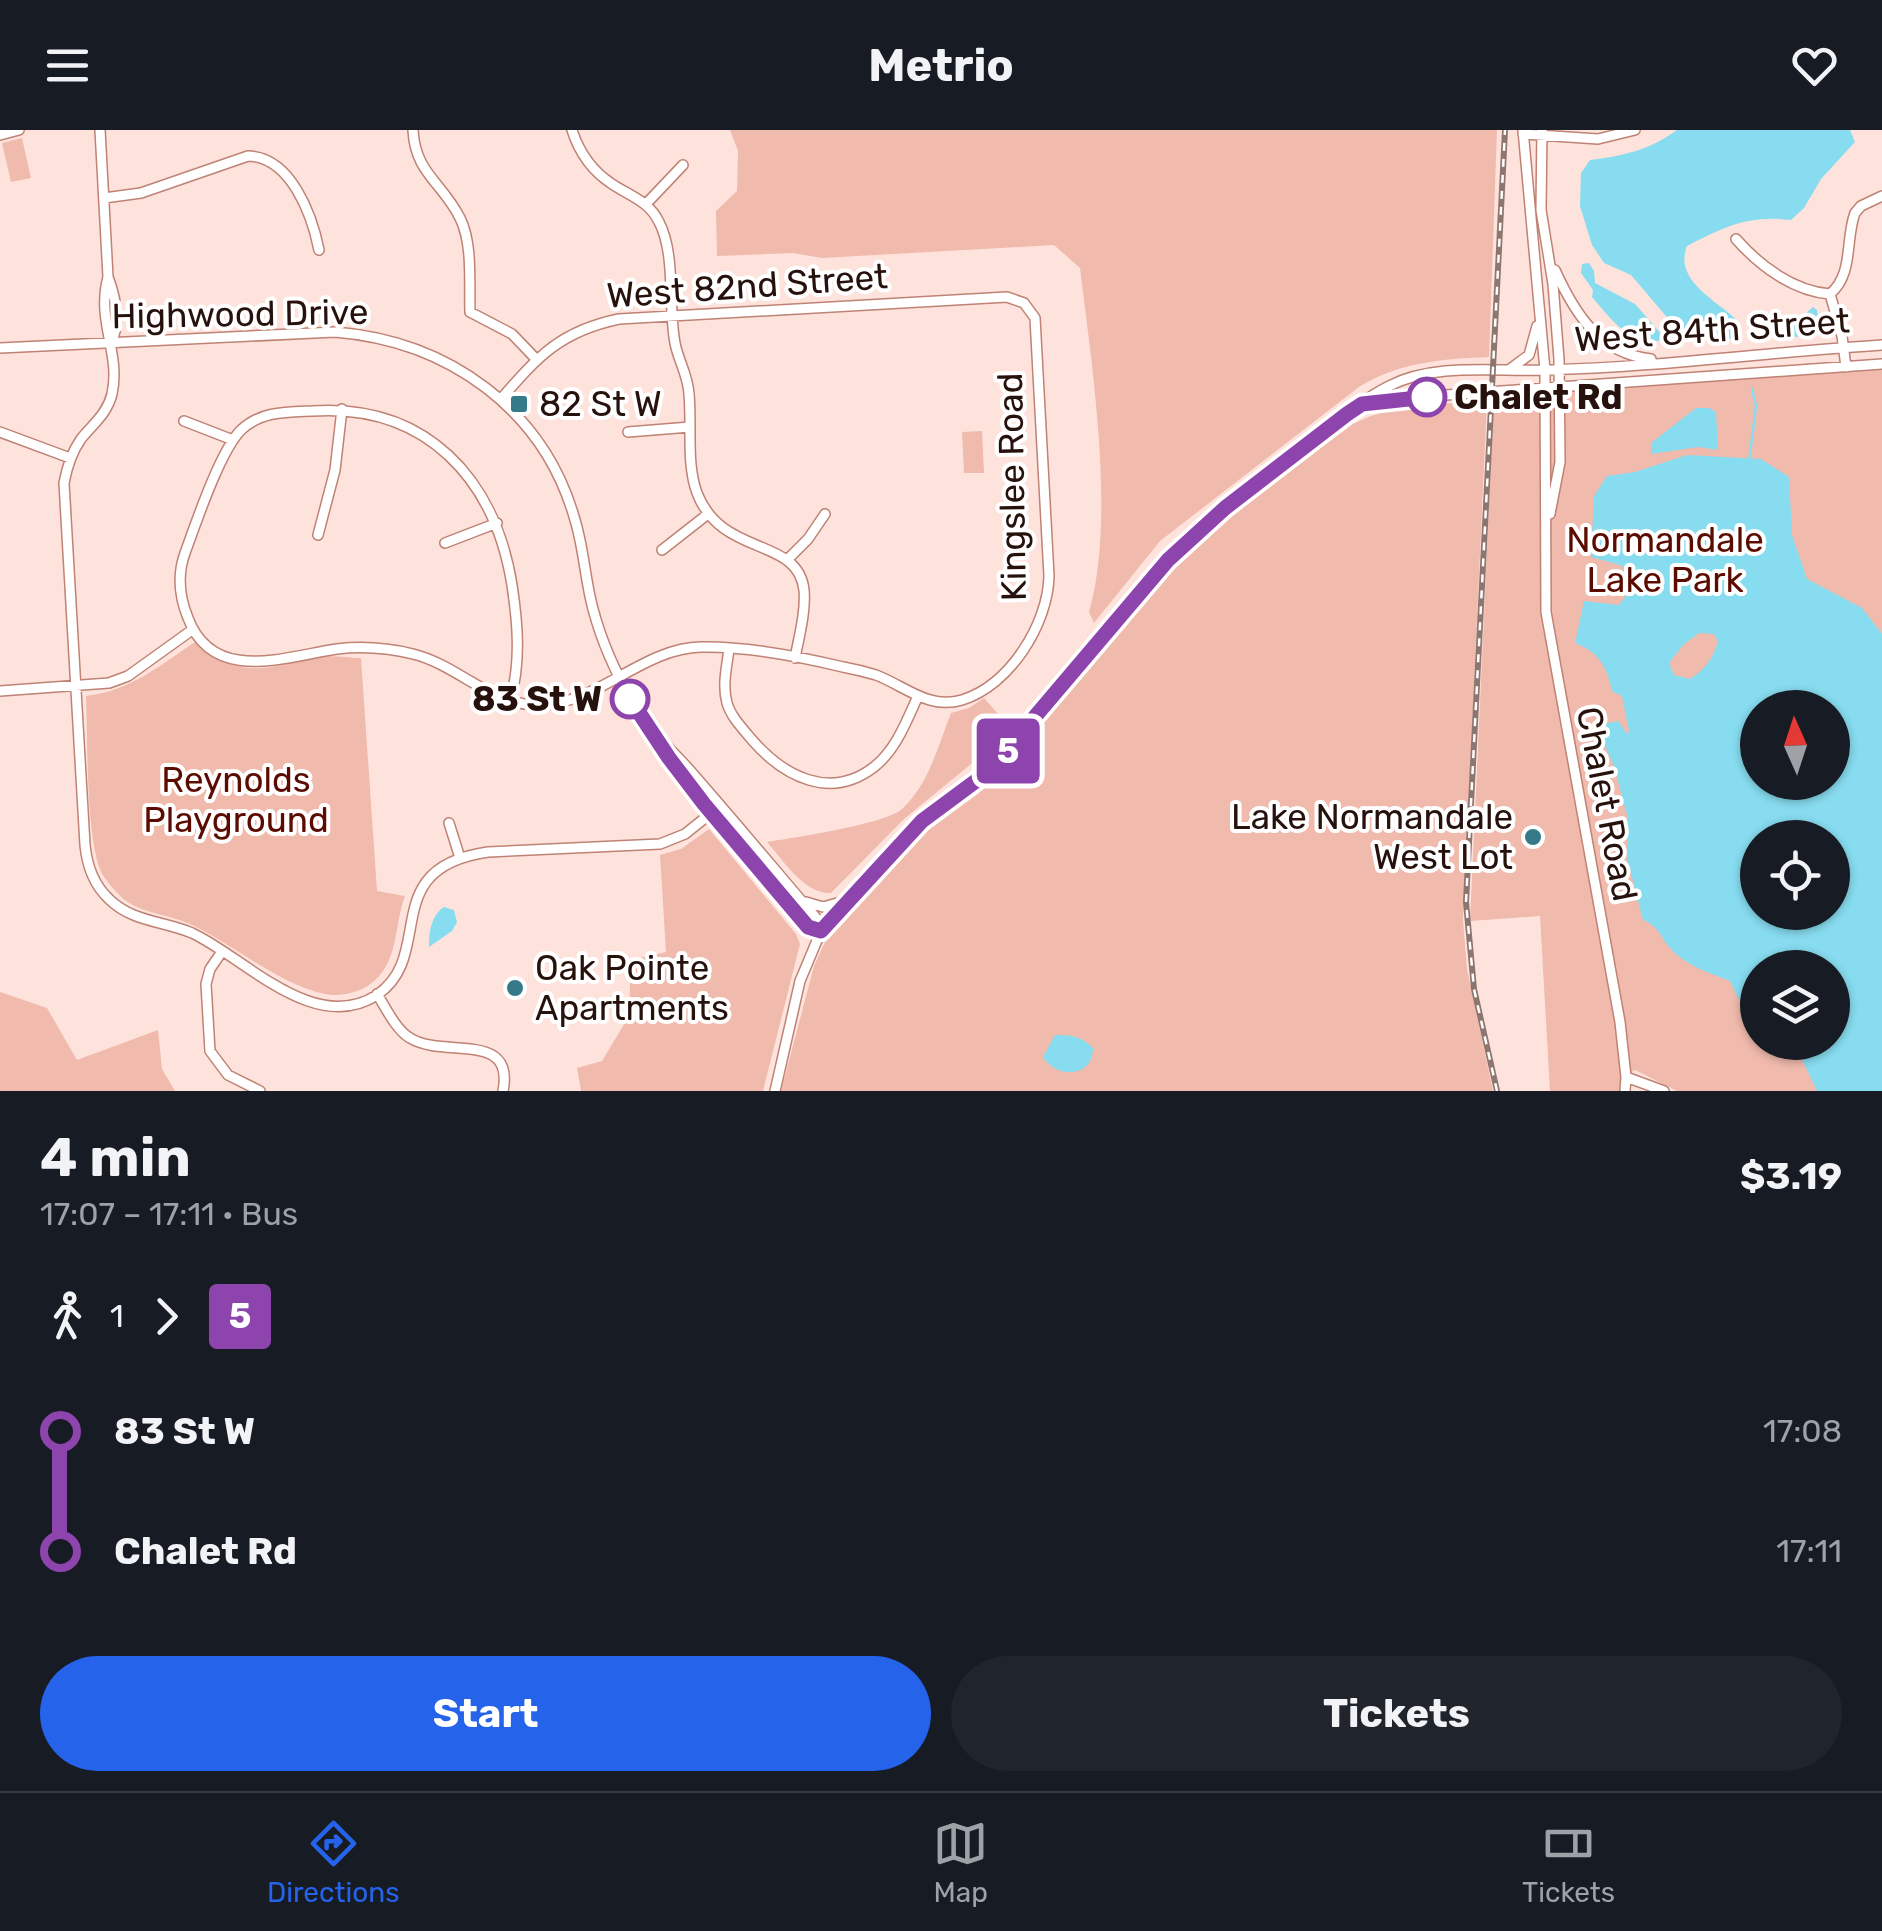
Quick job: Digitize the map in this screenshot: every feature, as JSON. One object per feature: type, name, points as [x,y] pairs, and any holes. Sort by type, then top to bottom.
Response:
[{"type":"street","points":[[0,134],[19,130]]},
{"type":"street","points":[[100,130],[108,276],[115,294],[117,330],[111,343],[112,395],[99,420],[70,458],[64,498],[87,866],[109,900],[140,918],[194,934],[259,977],[326,1005],[351,1005],[378,994],[392,982],[405,959],[410,918],[422,889],[444,867],[460,858],[488,852],[660,844],[686,834],[716,810]]},
{"type":"street","points":[[412,130],[416,158],[462,222],[467,244],[470,312],[512,334],[536,359]]},
{"type":"street","points":[[572,130],[586,160],[598,173],[646,204],[659,221],[664,234],[675,346],[688,382],[693,480],[708,514],[727,533],[788,559],[800,574],[803,586],[796,658]]},
{"type":"street","points":[[1523,132],[1598,139],[1635,130]]},
{"type":"street","name":"Chalet Road","points":[[1523,132],[1545,370],[1545,594],[1550,644],[1620,1022],[1624,1091]]},
{"type":"street","points":[[1542,133],[1541,210],[1550,259],[1564,293],[1597,336],[1627,356],[1684,362]]},
{"type":"street","points":[[248,144],[248,156]]},
{"type":"street","points":[[104,198],[141,193],[248,156],[268,159],[291,182],[309,212],[319,250]]},
{"type":"street","points":[[646,204],[683,165]]},
{"type":"street","points":[[1736,240],[1775,274],[1817,293],[1830,294],[1844,272],[1855,213],[1860,206],[1882,196]]},
{"type":"street","name":"Chalet Road","points":[[1547,526],[1560,462],[1559,370],[1550,259]]},
{"type":"street","points":[[1830,294],[1846,366]]},
{"type":"street","name":"West 82nd Street","points":[[502,399],[536,359],[566,336],[589,325],[618,319],[1007,297],[1024,304]]},
{"type":"street","name":"Kingslee Road","points":[[918,696],[942,704],[965,699],[986,688],[1028,644],[1038,629],[1049,594],[1035,318],[1024,304]]},
{"type":"street","points":[[1506,370],[1529,355],[1540,308]]},
{"type":"street","name":"Highwood Drive","points":[[0,348],[308,333],[371,336],[420,349],[448,362],[502,399],[537,439],[565,491],[575,520],[593,610],[619,678],[644,722],[669,758],[798,897],[821,931]]},
{"type":"street","name":"West 84th Street","points":[[775,1091],[800,981],[821,931],[922,821],[988,772],[1168,560],[1198,532],[1388,386],[1455,371],[1559,370],[1882,345]]},
{"type":"street","name":"West 84th Street","points":[[1362,404],[1882,364]]},
{"type":"street","points":[[510,702],[517,662],[517,618],[505,550],[497,523],[468,474],[432,442],[390,420],[342,410],[268,415],[244,428],[233,440],[181,566],[181,596],[192,630],[222,654],[261,663],[356,648],[414,654],[510,702],[530,705],[568,701],[681,649],[729,649],[796,658],[878,676],[918,696],[894,744],[872,768],[842,782],[810,782],[767,757],[732,715],[725,690],[729,649]]},
{"type":"street","points":[[318,535],[335,470],[342,410]]},
{"type":"street","points":[[184,421],[233,440]]},
{"type":"street","points":[[628,432],[690,427]]},
{"type":"street","points":[[0,432],[70,458]]},
{"type":"street","points":[[662,550],[708,514]]},
{"type":"street","points":[[788,559],[808,539],[824,514]]},
{"type":"street","points":[[445,543],[497,523]]},
{"type":"street","points":[[0,691],[96,686],[128,676],[192,630]]},
{"type":"street","name":"Highwood Drive","points":[[716,810],[808,927],[821,931]]},
{"type":"street","points":[[449,823],[460,858]]},
{"type":"street","points":[[798,897],[823,908],[850,899]]},
{"type":"street","points":[[222,953],[210,969],[206,984],[210,1051],[219,1067],[260,1091]]},
{"type":"street","points":[[378,994],[399,1026],[414,1040],[452,1050],[480,1049],[494,1054],[502,1066],[503,1091]]},
{"type":"street","points":[[1626,1076],[1664,1091]]},
{"type":"green space","points":[[730,130],[1497,130],[1489,357],[1406,367],[1359,387],[1160,541],[1094,623],[1089,612],[1101,533],[1101,488],[1080,268],[1054,245],[822,258],[793,253],[717,256],[716,211],[737,191],[738,151]]},
{"type":"green space","points":[[22,138],[31,178],[11,182],[2,143]]},
{"type":"green space","name":"Normandale Lake Park","points":[[1882,368],[1882,1091],[1677,1091],[1635,1070],[1621,1078],[1619,1091],[1550,1091],[1540,916],[1470,921],[1494,397]]},
{"type":"green space","points":[[1487,402],[1463,920],[1467,969],[1493,1091],[781,1091],[814,966],[841,921],[915,840],[978,794],[1010,764],[1161,579],[1209,530],[1353,424],[1402,408]]},
{"type":"green space","points":[[982,431],[984,473],[964,473],[962,432]]},
{"type":"green space","name":"Reynolds Playground","points":[[195,642],[212,655],[241,667],[270,667],[326,656],[361,658],[377,891],[405,896],[391,956],[379,976],[364,988],[330,995],[290,982],[190,924],[132,904],[104,877],[90,818],[86,696],[130,683]]},
{"type":"green space","points":[[984,698],[1007,724],[982,755],[904,819],[831,893],[803,882],[767,842],[893,815],[911,799],[926,776],[951,713]]},
{"type":"green space","points":[[709,829],[796,934],[800,944],[763,1091],[581,1091],[577,1068],[602,1061],[629,1016],[631,960],[666,952],[660,855],[681,849]]},
{"type":"green space","points":[[0,992],[47,1008],[77,1060],[158,1030],[162,1069],[175,1091],[0,1091]]},
{"type":"water","points":[[1677,130],[1850,130],[1855,142],[1791,220],[1762,219],[1737,224],[1687,246],[1686,270],[1709,298],[1738,321],[1741,338],[1716,340],[1671,322],[1631,275],[1604,263],[1592,245],[1580,206],[1581,173],[1590,160],[1636,151]]},
{"type":"water","points":[[1589,263],[1595,283],[1635,304],[1663,336],[1662,341],[1630,334],[1607,315],[1592,297],[1593,290],[1581,273],[1582,264]]},
{"type":"water","points":[[1813,307],[1817,310],[1819,335],[1789,334],[1790,327]]},
{"type":"water","points":[[1696,408],[1716,412],[1718,450],[1698,447],[1651,454],[1651,443]]},
{"type":"water","points":[[1687,455],[1761,459],[1789,477],[1792,535],[1807,579],[1862,608],[1882,634],[1882,1091],[1817,1091],[1802,1060],[1850,1060],[1850,950],[1740,950],[1740,1000],[1730,981],[1684,960],[1643,920],[1627,858],[1627,815],[1614,766],[1601,737],[1603,724],[1618,721],[1627,734],[1629,731],[1622,696],[1612,691],[1596,656],[1575,643],[1584,601],[1619,605],[1635,584],[1636,576],[1620,565],[1591,557],[1594,496],[1607,476],[1635,472]],"holes":[[[1699,633],[1714,634],[1718,641],[1704,667],[1690,679],[1674,675],[1669,663],[1683,645]]]},
{"type":"water","points":[[444,907],[454,910],[457,922],[452,931],[429,947],[434,919]]},
{"type":"water","points":[[1055,1035],[1075,1037],[1093,1048],[1087,1065],[1065,1072],[1049,1064],[1043,1057]]},
{"type":"waterway","points":[[1749,462],[1756,406],[1752,389]]},
{"type":"railway","points":[[1497,1091],[1474,989],[1466,902],[1505,130]]},
{"type":"bus line","name":"5","points":[[630,699],[669,758],[740,848],[808,927],[821,931],[922,821],[988,772],[1168,560],[1198,532],[1362,404],[1427,397]]},
{"type":"place","name":"Chalet Rd","points":[[1427,397]]},
{"type":"place","name":"82 St W","points":[[519,404]]},
{"type":"place","name":"83 St W","points":[[630,699]]},
{"type":"place","name":"Lake Normandale West Lot","points":[[1533,837]]},
{"type":"place","name":"Oak Pointe Apartments","points":[[515,988]]}]
